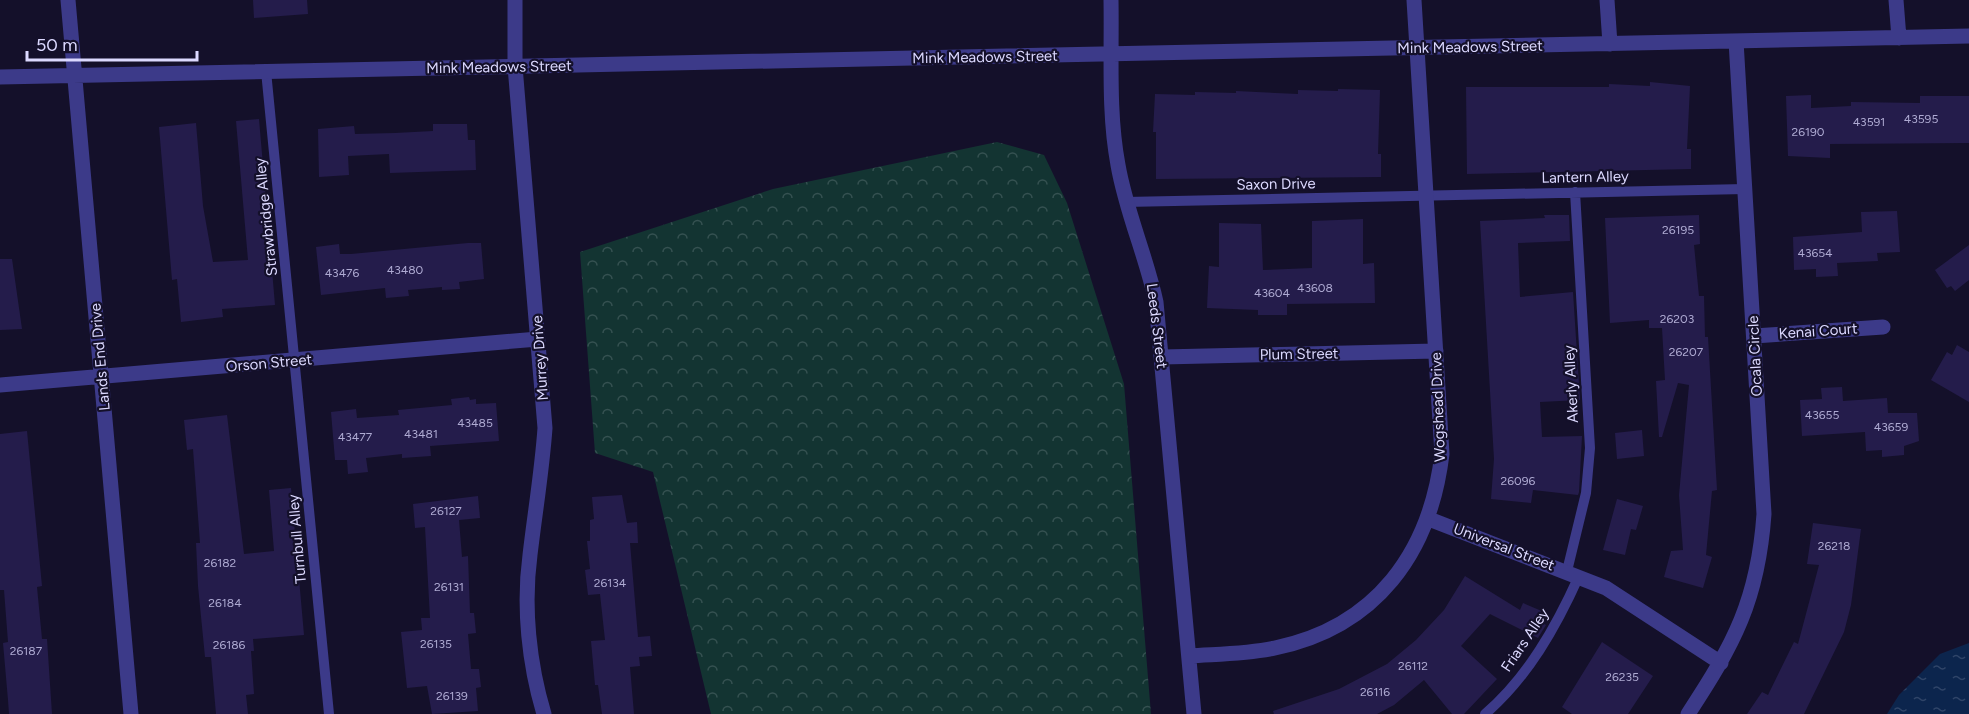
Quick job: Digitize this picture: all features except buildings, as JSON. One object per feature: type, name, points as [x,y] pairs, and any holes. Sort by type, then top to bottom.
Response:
[{"type":"street","name":"Lands End Drive","points":[[68,0],[131,714]]},
{"type":"street","name":"Murrey Drive","points":[[515,0],[515,66],[545,428],[542,477],[530,557],[527,607],[531,656],[544,714]]},
{"type":"street","name":"Leeds Street","points":[[1111,0],[1114,132],[1125,201],[1148,265],[1156,302],[1189,657]]},
{"type":"street","name":"Wogshead Drive","points":[[1189,657],[1276,648],[1313,637],[1345,621],[1371,602],[1396,576],[1414,549],[1429,519],[1438,486],[1442,454],[1414,0]]},
{"type":"street","points":[[1607,0],[1610,44]]},
{"type":"street","points":[[1896,0],[1899,38]]},
{"type":"street","name":"Mink Meadows Street","points":[[0,77],[1969,36]]},
{"type":"street","name":"Ocala Circle","points":[[1688,714],[1721,663],[1751,598],[1761,554],[1764,514],[1736,41]]},
{"type":"street","name":"Kenai Court","points":[[1754,336],[1882,327]]},
{"type":"street","name":"Orson Street","points":[[0,385],[538,339]]},
{"type":"street","name":"Plum Street","points":[[1162,357],[1436,351]]},
{"type":"street","name":"Universal Street","points":[[1429,519],[1573,574]]},
{"type":"street","points":[[1573,574],[1606,588],[1721,663]]},
{"type":"street","points":[[1189,657],[1194,714]]},
{"type":"lane","name":"Strawbridge Alley","points":[[266,71],[296,360]]},
{"type":"lane","name":"Lantern Alley","points":[[1426,195],[1745,189]]},
{"type":"lane","name":"Akerly Alley","points":[[1573,574],[1586,493],[1590,448],[1575,192]]},
{"type":"lane","name":"Saxon Drive","points":[[1125,201],[1426,195]]},
{"type":"lane","name":"Turnbull Alley","points":[[296,360],[329,714]]},
{"type":"lane","name":"Friars Alley","points":[[1485,714],[1518,680],[1544,644],[1573,574]]},
{"type":"green space","points":[[997,142],[1044,155],[1067,203],[1124,384],[1151,714],[711,714],[653,472],[595,453],[580,252],[773,189]]},
{"type":"water","points":[[1969,643],[1969,714],[1887,714],[1899,695],[1940,654]]}]
